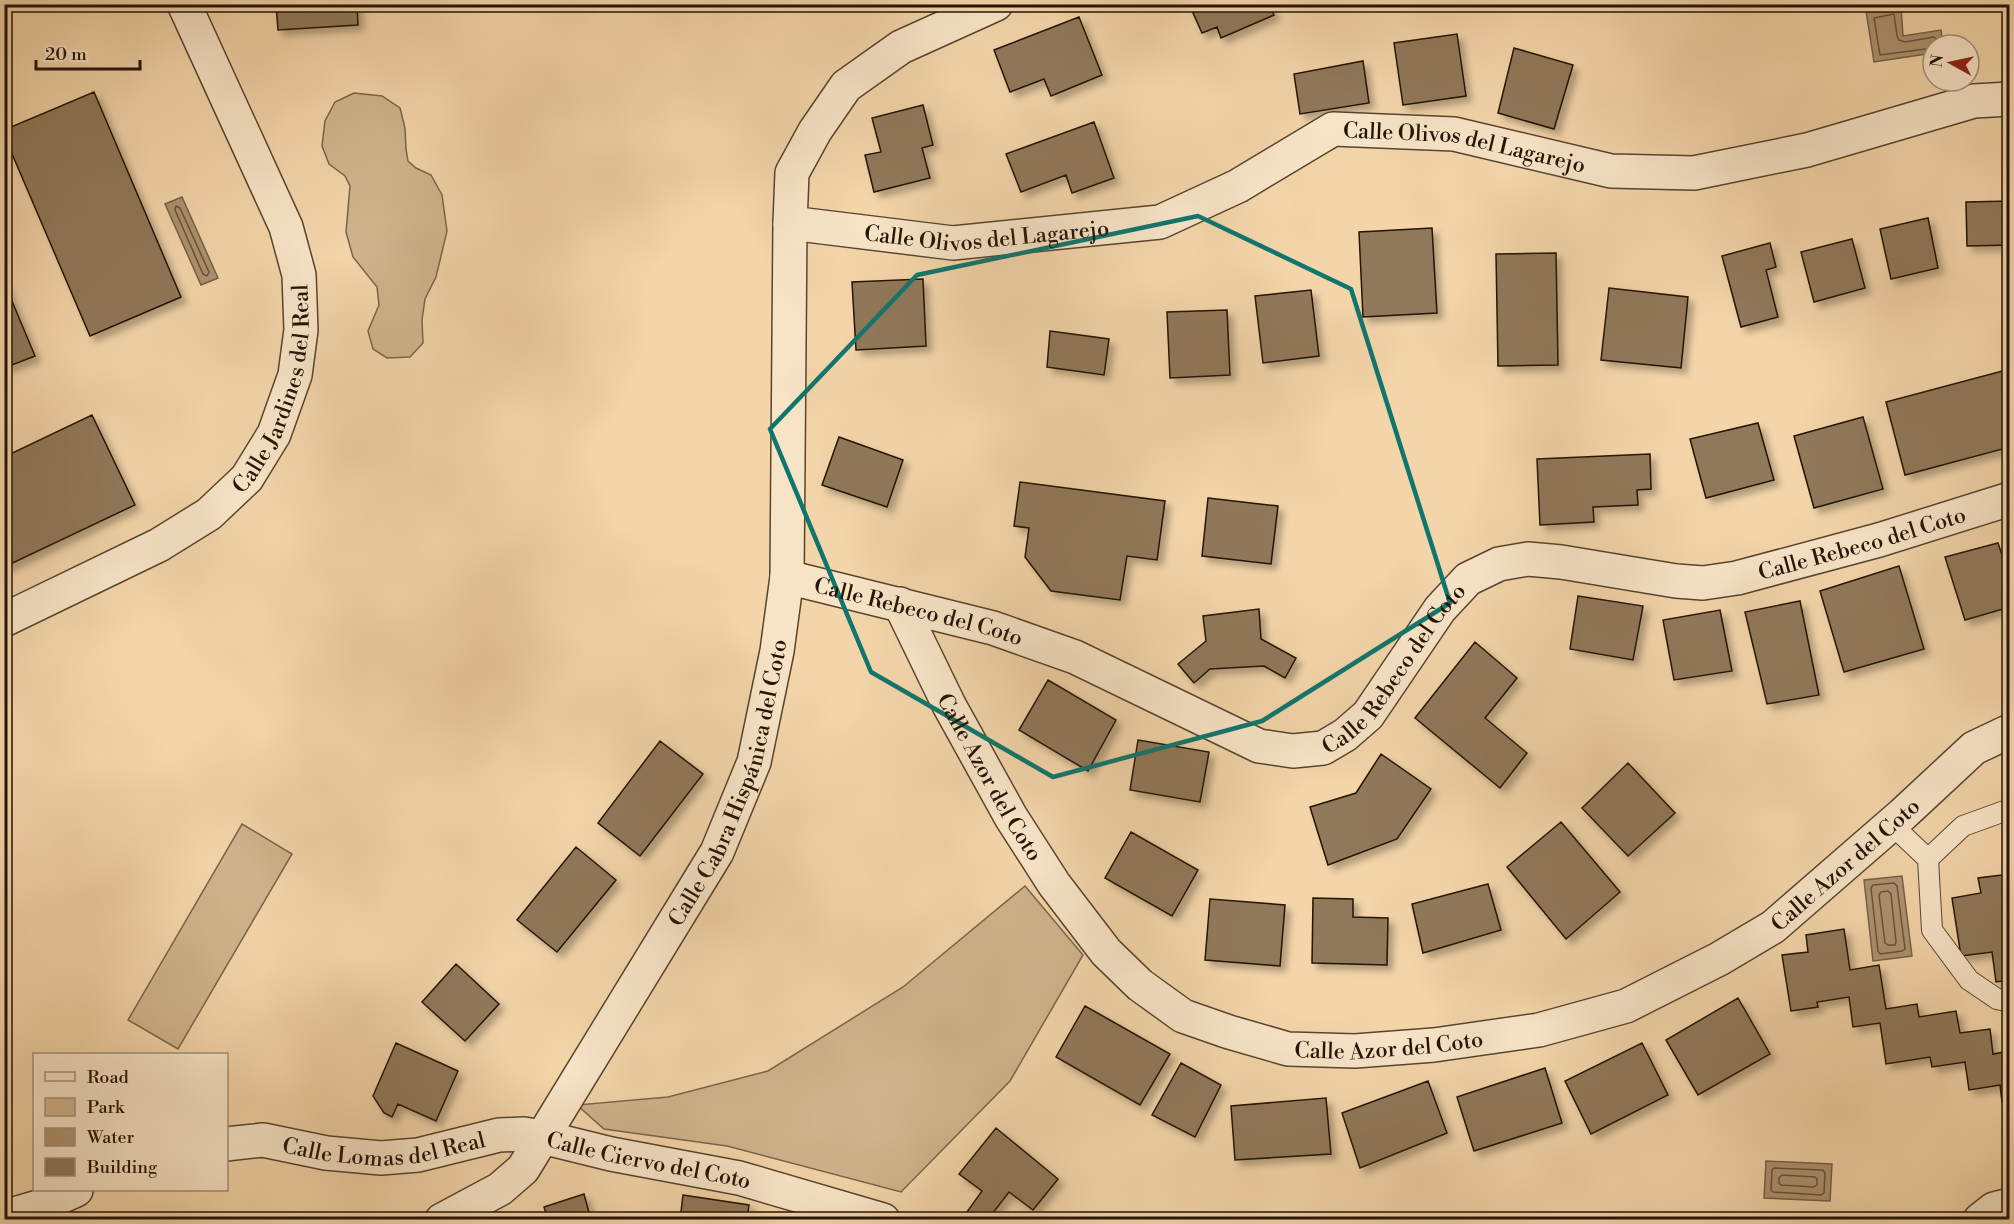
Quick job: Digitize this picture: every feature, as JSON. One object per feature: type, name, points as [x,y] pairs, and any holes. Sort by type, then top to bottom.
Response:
[{"type":"street","name":"Calle Jardines del Real","points":[[4,620],[159,545],[209,514],[247,478],[274,434],[295,375],[301,330],[299,275],[286,226],[184,4]]},
{"type":"street","name":"Calle Cabra Hispánica del Coto","points":[[542,1137],[717,852],[754,762],[777,651],[787,577],[792,173],[814,131],[846,86],[901,46],[996,4]]},
{"type":"street","name":"Calle Olivos del Lagarejo","points":[[790,223],[953,243],[1160,222],[1238,186],[1333,129],[1454,134],[1611,171],[1694,173],[1807,150],[1974,101],[2010,99]]},
{"type":"street","name":"Calle Rebeco del Coto","points":[[787,577],[993,628],[1075,657],[1259,746],[1293,751],[1323,748],[1345,735],[1368,715],[1440,609],[1468,579],[1499,564],[1528,559],[1561,562],[1676,581],[1703,583],[1737,578],[1857,546],[2010,499]]},
{"type":"street","name":"Calle Azor del Coto","points":[[900,604],[949,705],[1011,818],[1054,884],[1106,952],[1140,985],[1183,1016],[1288,1050],[1355,1051],[1434,1045],[1539,1030],[1626,1006],[1719,959],[1773,927],[1974,748],[2010,731]]},
{"type":"street","name":"Calle Lomas del Real","points":[[228,1143],[263,1140],[326,1153],[381,1158],[418,1155],[499,1135],[524,1134],[542,1137]]},
{"type":"street","name":"Calle Ciervo del Coto","points":[[442,1220],[500,1189],[523,1169],[542,1137],[611,1154],[739,1178],[884,1220]]},
{"type":"street","points":[[4,1217],[38,1207],[74,1191]]},
{"type":"street","points":[[1980,1220],[1994,1209],[2010,1205]]},
{"type":"lane","points":[[1928,859],[1963,826],[2010,809]]},
{"type":"lane","points":[[1891,824],[1928,859],[1932,930],[1969,980],[1997,999],[2010,1002]]},
{"type":"highlighted area","points":[[1198,216],[1351,289],[1450,603],[1262,721],[1053,777],[871,672],[770,429],[917,275]]},
{"type":"green space","points":[[354,93],[382,96],[400,108],[405,128],[408,161],[416,168],[431,175],[442,195],[447,231],[436,277],[425,299],[422,320],[423,343],[410,357],[387,358],[373,349],[368,331],[379,305],[377,287],[353,257],[346,232],[350,186],[345,176],[329,164],[322,146],[325,121],[335,102]]},
{"type":"green space","points":[[242,824],[292,854],[178,1049],[128,1020]]},
{"type":"green space","points":[[1025,886],[1083,955],[1010,1081],[901,1192],[727,1146],[604,1129],[577,1105],[668,1097],[768,1071],[903,987]]},
{"type":"water","points":[[1901,6],[1903,36],[1921,33],[1921,55],[1874,62],[1866,11]]},
{"type":"water","points":[[1941,30],[1941,33],[1922,33]]},
{"type":"water","points":[[182,197],[218,278],[201,285],[165,204]]},
{"type":"water","points":[[1902,876],[1912,956],[1873,961],[1864,880]]},
{"type":"water","points":[[1766,1161],[1832,1164],[1830,1201],[1764,1198]]},
{"type":"building","points":[[276,4],[357,4],[358,25],[278,30]]},
{"type":"building","points":[[1189,4],[1269,4],[1274,15],[1221,38],[1217,27],[1202,33]]},
{"type":"building","points":[[1079,17],[1102,75],[1051,96],[1044,79],[1010,92],[994,50]]},
{"type":"building","points":[[1457,34],[1466,96],[1403,105],[1394,43]]},
{"type":"building","points":[[1514,48],[1573,65],[1554,129],[1498,113]]},
{"type":"building","points":[[1363,61],[1369,103],[1300,114],[1294,74]]},
{"type":"building","points":[[94,92],[181,297],[90,336],[4,135],[4,130]]},
{"type":"building","points":[[923,105],[933,145],[922,148],[930,178],[874,192],[865,155],[881,152],[872,118]]},
{"type":"building","points":[[1094,122],[1114,178],[1072,193],[1066,175],[1021,192],[1006,154]]},
{"type":"building","points":[[2010,201],[2010,245],[1967,246],[1966,202]]},
{"type":"building","points":[[1928,218],[1938,268],[1891,279],[1880,229]]},
{"type":"building","points":[[1432,228],[1437,313],[1363,317],[1359,232]]},
{"type":"building","points":[[1852,239],[1865,288],[1814,302],[1801,252]]},
{"type":"building","points":[[1770,243],[1776,267],[1766,270],[1778,317],[1741,327],[1722,256]]},
{"type":"building","points":[[1556,253],[1558,365],[1498,366],[1496,254]]},
{"type":"building","points":[[923,279],[926,346],[856,350],[852,282]]},
{"type":"building","points":[[4,282],[35,356],[4,368]]},
{"type":"building","points":[[1609,288],[1688,297],[1681,368],[1601,360]]},
{"type":"building","points":[[1311,290],[1319,356],[1263,363],[1255,296]]},
{"type":"building","points":[[1227,310],[1230,375],[1170,378],[1167,312]]},
{"type":"building","points":[[1050,331],[1109,339],[1104,375],[1047,367]]},
{"type":"building","points":[[2010,369],[2010,447],[1905,475],[1886,402]]},
{"type":"building","points":[[92,415],[135,505],[4,567],[4,457]]},
{"type":"building","points":[[1863,417],[1883,489],[1814,508],[1794,436]]},
{"type":"building","points":[[1758,423],[1774,480],[1706,498],[1690,439]]},
{"type":"building","points":[[839,437],[903,460],[887,507],[822,485]]},
{"type":"building","points":[[1650,454],[1651,489],[1637,490],[1638,505],[1593,507],[1594,522],[1540,525],[1537,459]]},
{"type":"building","points":[[1020,482],[1165,501],[1157,560],[1127,556],[1120,600],[1051,591],[1025,557],[1029,528],[1014,526]]},
{"type":"building","points":[[1208,498],[1278,506],[1271,564],[1202,556]]},
{"type":"building","points":[[1998,543],[2010,579],[2010,607],[1965,620],[1945,557]]},
{"type":"building","points":[[1899,566],[1924,649],[1844,672],[1820,591]]},
{"type":"building","points":[[1578,596],[1643,606],[1633,660],[1570,649]]},
{"type":"building","points":[[1800,601],[1819,695],[1767,704],[1745,612]]},
{"type":"building","points":[[1259,609],[1261,639],[1296,658],[1285,678],[1264,666],[1210,669],[1194,683],[1178,664],[1206,641],[1203,616]]},
{"type":"building","points":[[1720,610],[1732,671],[1674,680],[1663,620]]},
{"type":"building","points":[[1475,642],[1517,678],[1485,718],[1527,753],[1500,788],[1415,718]]},
{"type":"building","points":[[1048,680],[1116,720],[1088,771],[1019,730]]},
{"type":"building","points":[[1138,740],[1209,752],[1200,802],[1130,790]]},
{"type":"building","points":[[660,741],[703,774],[640,856],[598,823]]},
{"type":"building","points":[[1381,754],[1431,789],[1397,839],[1328,865],[1310,807],[1356,793]]},
{"type":"building","points":[[1628,763],[1675,813],[1628,856],[1582,808]]},
{"type":"building","points":[[1561,822],[1620,892],[1566,939],[1507,867]]},
{"type":"building","points":[[1131,832],[1198,870],[1172,916],[1105,878]]},
{"type":"building","points":[[576,847],[616,880],[557,952],[517,920]]},
{"type":"building","points":[[2010,874],[2010,980],[1996,982],[1992,952],[1961,956],[1952,898],[1981,893],[1978,878]]},
{"type":"building","points":[[1488,884],[1501,930],[1423,953],[1412,904]]},
{"type":"building","points":[[1313,898],[1353,899],[1353,917],[1388,918],[1387,965],[1312,963]]},
{"type":"building","points":[[1210,899],[1285,905],[1280,966],[1205,960]]},
{"type":"building","points":[[1844,929],[1850,970],[1879,965],[1886,1009],[1917,1004],[1919,1017],[1956,1011],[1960,1033],[1990,1029],[1993,1054],[2010,1051],[2010,1101],[2002,1102],[2000,1085],[1969,1090],[1965,1062],[1932,1067],[1930,1057],[1886,1064],[1880,1023],[1853,1027],[1849,997],[1817,1002],[1818,1007],[1791,1011],[1782,955],[1808,952],[1806,935]]},
{"type":"building","points":[[456,964],[499,1004],[465,1041],[422,1002]]},
{"type":"building","points":[[1738,998],[1770,1054],[1698,1095],[1666,1040]]},
{"type":"building","points":[[1085,1006],[1170,1054],[1140,1105],[1056,1057]]},
{"type":"building","points":[[396,1043],[458,1071],[436,1121],[398,1104],[392,1117],[384,1113],[373,1096]]},
{"type":"building","points":[[1642,1043],[1668,1095],[1591,1134],[1565,1081]]},
{"type":"building","points":[[1181,1063],[1221,1085],[1195,1137],[1152,1115]]},
{"type":"building","points":[[1545,1068],[1562,1123],[1474,1151],[1457,1097]]},
{"type":"building","points":[[1428,1081],[1447,1133],[1360,1168],[1342,1113]]},
{"type":"building","points":[[1326,1098],[1331,1154],[1235,1160],[1231,1106]]},
{"type":"building","points":[[996,1128],[1058,1179],[1033,1210],[1009,1192],[992,1214],[1000,1220],[969,1220],[964,1216],[982,1191],[959,1174]]},
{"type":"building","points":[[584,1194],[591,1220],[548,1220],[544,1207]]},
{"type":"building","points":[[683,1195],[749,1205],[747,1220],[680,1220]]}]
